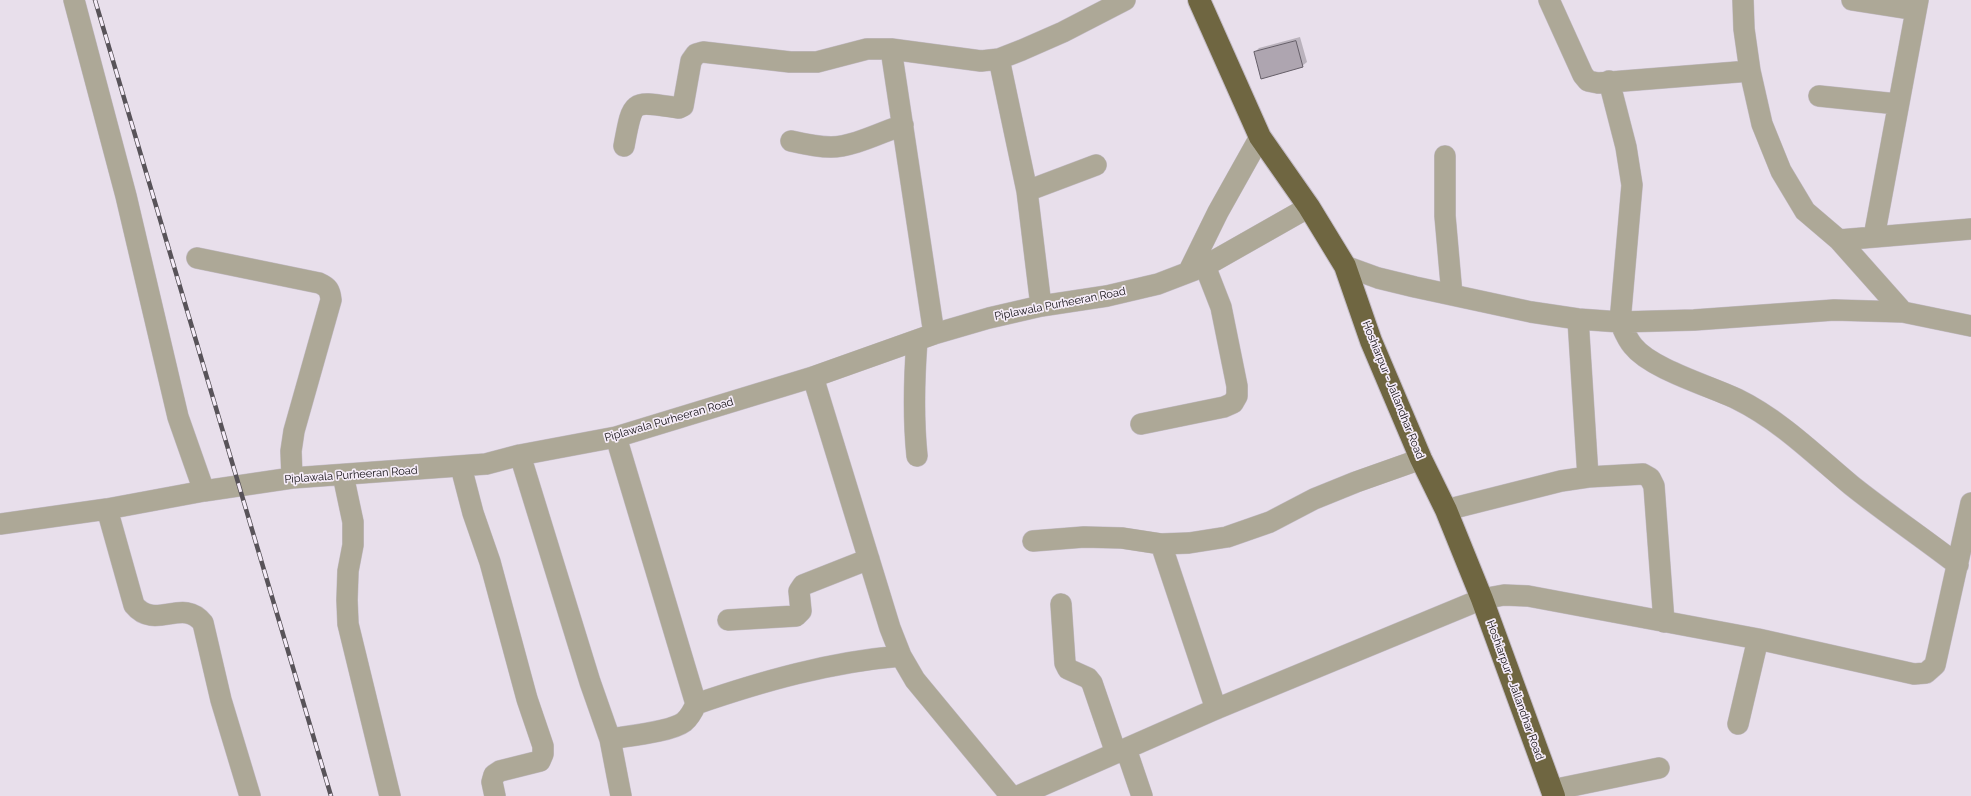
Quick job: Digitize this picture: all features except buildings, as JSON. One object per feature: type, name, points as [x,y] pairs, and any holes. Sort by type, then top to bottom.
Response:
[{"type":"highway","name":"Hoshiarpur - Jallandhar Road","points":[[1199,0],[1260,138],[1310,207],[1345,266],[1371,341],[1421,459],[1446,510],[1482,599],[1553,793]]},
{"type":"street","points":[[74,0],[126,196],[178,417],[204,491]]},
{"type":"street","points":[[624,146],[630,114],[633,108],[644,104],[679,108],[683,106],[691,61],[696,54],[703,52],[790,62],[817,62],[867,49],[891,48],[961,59],[981,61],[999,59],[1063,32],[1126,0]]},
{"type":"street","points":[[1549,0],[1583,75],[1588,81],[1598,83],[1750,71]]},
{"type":"street","points":[[1743,0],[1744,29],[1750,71],[1762,124],[1781,171],[1805,211],[1839,240],[1903,312]]},
{"type":"street","points":[[1852,0],[1917,5],[1897,104],[1874,237]]},
{"type":"street","points":[[891,48],[902,125],[926,337],[913,399],[913,420],[917,456]]},
{"type":"street","points":[[999,59],[1026,191],[1041,306]]},
{"type":"street","points":[[1609,82],[1626,147],[1632,185],[1620,322],[1625,335],[1634,347],[1650,360],[1679,375],[1738,400],[1765,415],[1853,486],[1964,555]]},
{"type":"street","points":[[1819,96],[1897,104]]},
{"type":"street","points":[[791,140],[816,146],[832,147],[847,145],[902,125]]},
{"type":"street","points":[[1142,424],[1224,407],[1233,403],[1237,396],[1234,371],[1221,307],[1197,268],[1218,212],[1260,138]]},
{"type":"street","points":[[1445,156],[1445,216],[1452,295]]},
{"type":"street","points":[[1026,191],[1096,165]]},
{"type":"street","name":"Piplawala Purheeran Road","points":[[0,524],[107,509],[204,491],[292,478],[486,464],[520,455],[616,436],[813,377],[926,337],[989,318],[1041,306],[1107,296],[1158,284],[1197,268],[1310,207]]},
{"type":"street","points":[[1839,240],[1971,229]]},
{"type":"street","points":[[198,258],[318,283],[326,286],[330,291],[330,300],[294,431],[291,450],[292,478]]},
{"type":"street","points":[[1345,266],[1378,278],[1452,295],[1531,312],[1578,319],[1620,322],[1709,319],[1834,310],[1903,312],[1971,326]]},
{"type":"street","points":[[1578,319],[1588,477]]},
{"type":"street","points":[[813,377],[869,559],[901,656],[916,680],[1011,796]]},
{"type":"street","points":[[610,739],[671,728],[683,723],[691,715],[696,704],[616,436]]},
{"type":"street","points":[[520,455],[610,739],[621,796]]},
{"type":"street","points":[[1033,541],[1084,537],[1122,538],[1161,544],[1189,543],[1227,537],[1270,522],[1314,499],[1356,482],[1421,459]]},
{"type":"street","points":[[461,467],[473,513],[494,575],[527,698],[543,746],[543,754],[540,761],[500,771],[494,775],[492,782],[496,796]]},
{"type":"street","points":[[1446,510],[1553,483],[1588,477],[1643,474],[1650,478],[1654,486],[1664,622]]},
{"type":"street","points":[[343,475],[353,522],[353,545],[348,571],[348,624],[390,796]]},
{"type":"street","points":[[1018,796],[1216,709],[1482,599],[1504,595],[1528,596],[1758,639],[1914,674],[1926,673],[1935,666],[1964,555],[1971,503]]},
{"type":"street","points":[[107,509],[134,605],[140,612],[150,616],[190,612],[198,616],[203,623],[221,700],[250,796]]},
{"type":"street","points":[[1161,544],[1216,709]]},
{"type":"street","points":[[728,620],[796,616],[801,612],[799,591],[803,585],[869,559]]},
{"type":"street","points":[[1061,604],[1065,663],[1068,669],[1088,678],[1092,683],[1142,796]]},
{"type":"street","points":[[1738,724],[1758,639]]},
{"type":"street","points":[[696,704],[790,675],[867,659],[901,656]]},
{"type":"street","points":[[1553,793],[1659,768]]},
{"type":"railway","points":[[95,0],[331,796]]}]
